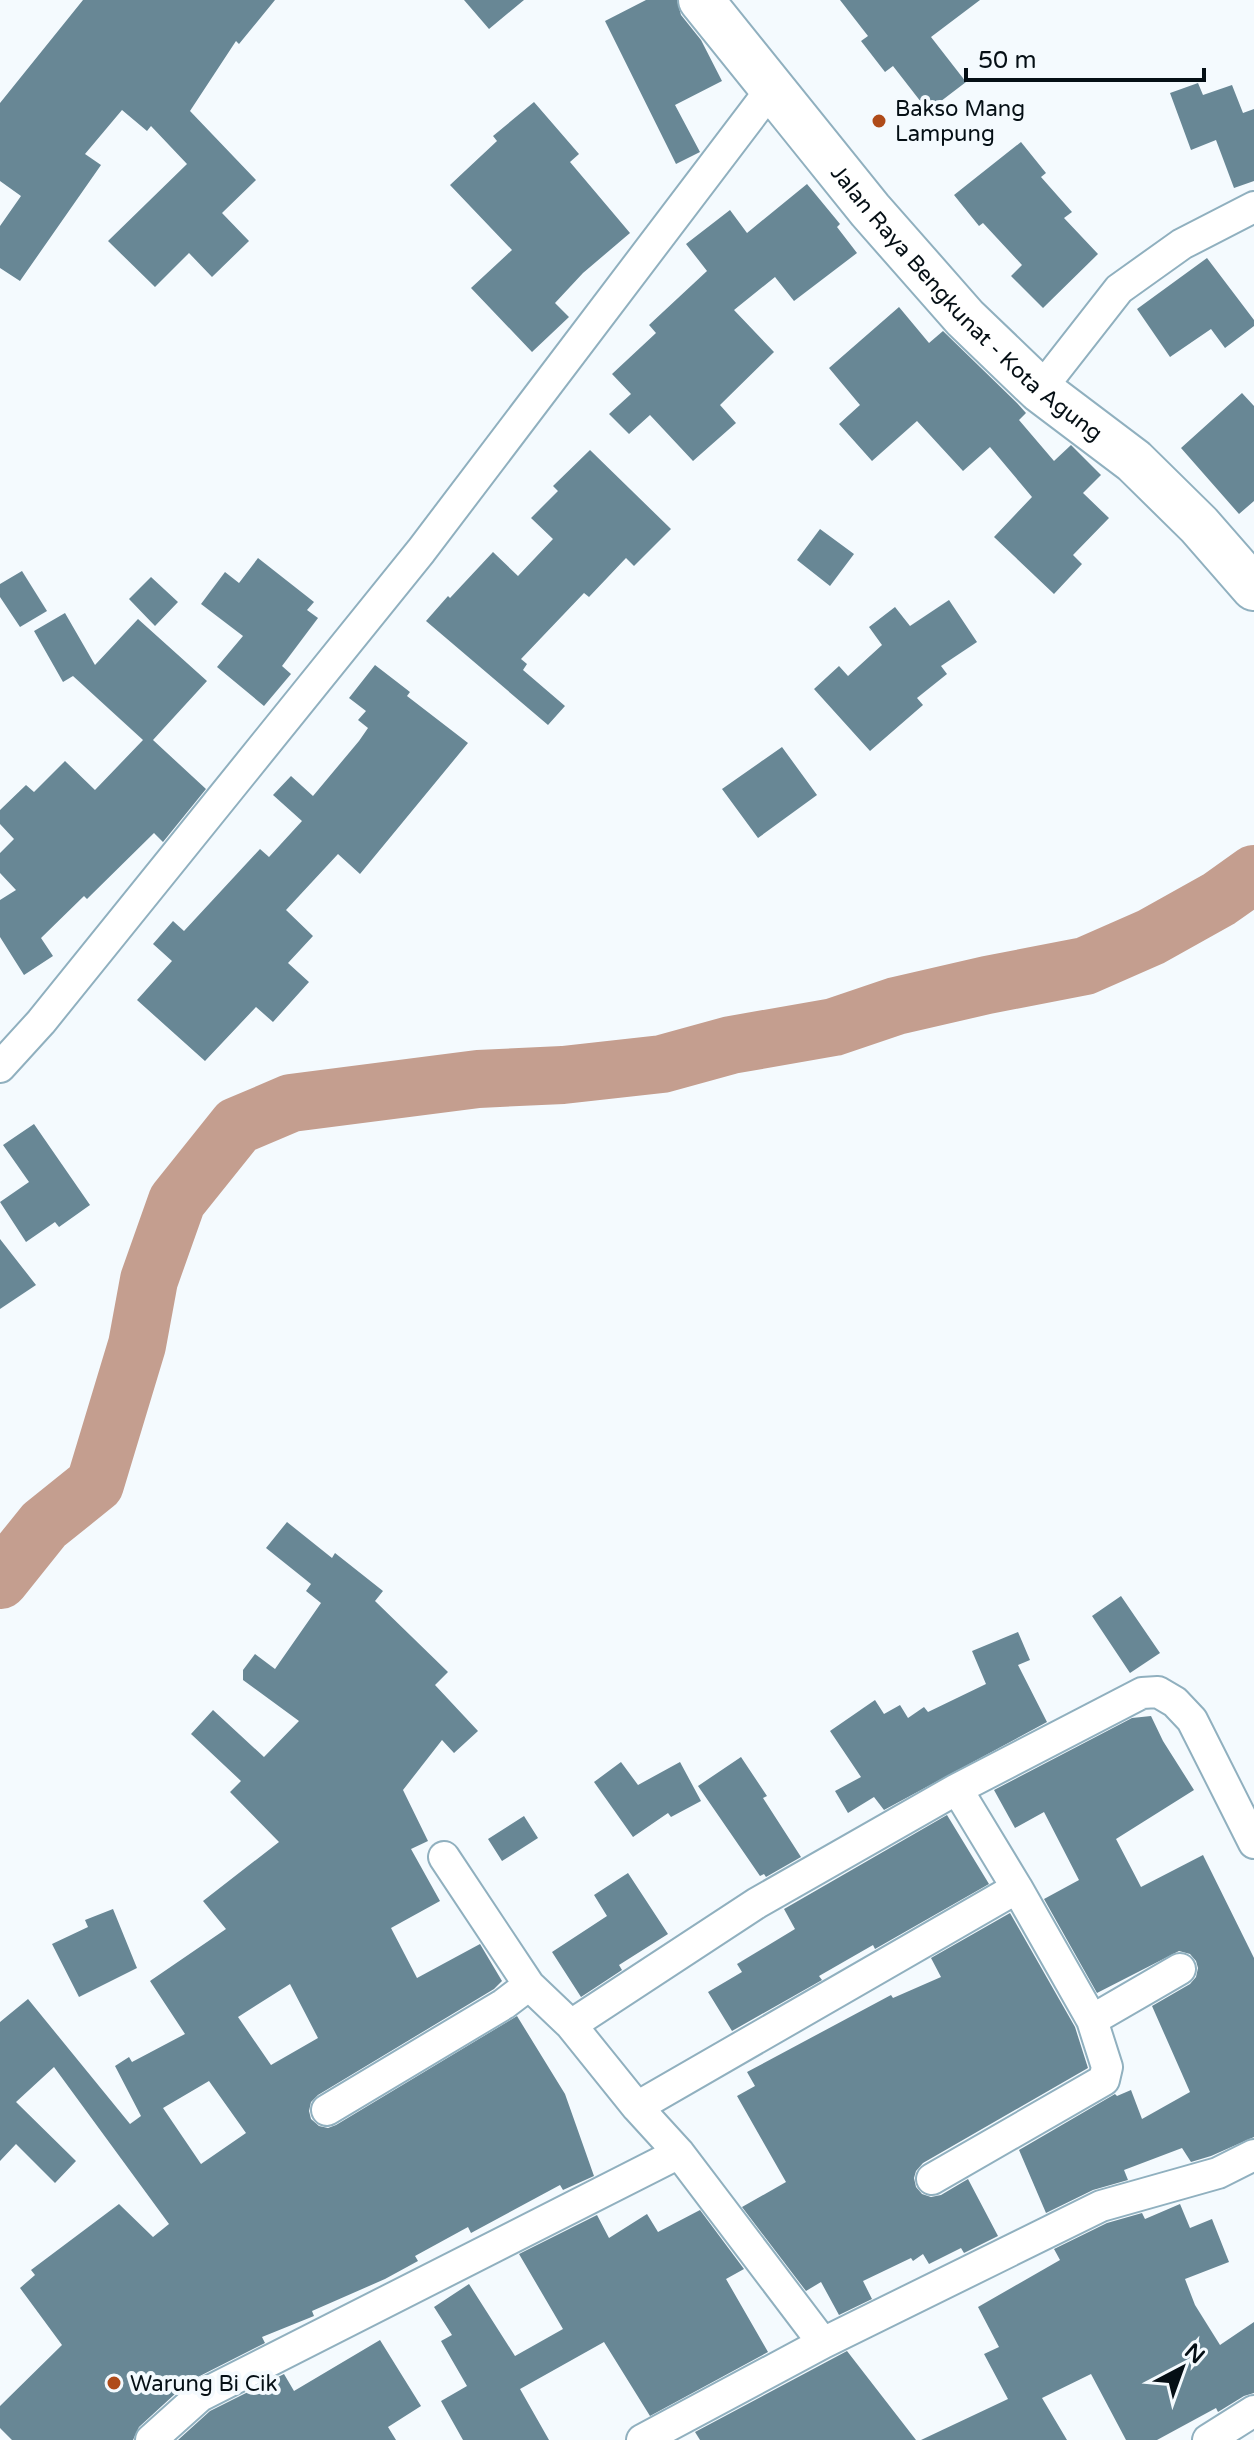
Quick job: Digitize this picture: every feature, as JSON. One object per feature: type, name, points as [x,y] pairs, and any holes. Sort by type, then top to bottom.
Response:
[{"type":"highway","name":"Jalan Raya Bengkunat - Kota Agung","points":[[701,0],[870,210],[965,318],[1040,390],[1134,461],[1199,525],[1254,588]]},
{"type":"street","points":[[0,1067],[41,1022],[421,551],[772,88]]},
{"type":"street","points":[[1040,390],[1119,289],[1182,244],[1254,207]]},
{"type":"street","points":[[571,2025],[757,1903],[957,1789],[1142,1693],[1158,1692],[1175,1702],[1192,1720],[1254,1843]]},
{"type":"street","points":[[932,2179],[1104,2080],[1107,2067],[1092,2020],[957,1789]]},
{"type":"street","points":[[444,1857],[529,1985],[571,2025],[637,2107],[679,2153],[823,2343]]},
{"type":"street","points":[[637,2107],[1017,1888]]},
{"type":"street","points":[[1092,2020],[1180,1969]]},
{"type":"street","points":[[327,2110],[504,2004],[529,1985]]},
{"type":"street","points":[[151,2440],[200,2396],[679,2153]]},
{"type":"street","points":[[642,2440],[823,2343],[1101,2206],[1218,2173],[1254,2155]]},
{"type":"street","points":[[1208,2440],[1254,2411]]},
{"type":"building","points":[[83,0],[275,0],[239,44],[236,41],[190,111],[256,180],[222,213],[249,241],[212,277],[189,253],[155,287],[108,241],[187,164],[151,126],[147,131],[122,110],[85,154],[101,165],[20,281],[0,268],[0,226],[21,196],[0,181],[0,103]]},
{"type":"building","points":[[464,0],[524,0],[489,29]]},
{"type":"building","points":[[646,0],[677,0],[681,15],[701,40],[722,81],[675,105],[700,152],[676,164],[605,21]]},
{"type":"building","points":[[840,0],[980,0],[931,37],[966,82],[928,111],[893,66],[885,72],[861,41],[868,36]]},
{"type":"building","points":[[1198,83],[1203,95],[1232,85],[1243,113],[1254,109],[1254,181],[1234,188],[1216,140],[1191,150],[1170,93]]},
{"type":"building","points":[[534,102],[579,154],[570,162],[630,233],[583,273],[555,303],[569,317],[532,352],[471,288],[512,250],[450,185],[497,141],[493,136]]},
{"type":"building","points":[[1021,142],[1046,173],[1041,177],[1072,212],[1064,218],[1098,254],[1043,308],[1011,276],[1022,265],[983,223],[979,226],[954,195]]},
{"type":"building","points":[[807,184],[840,224],[837,227],[857,253],[794,301],[775,277],[734,310],[774,352],[720,405],[736,423],[693,461],[650,415],[629,434],[609,414],[631,394],[612,374],[656,333],[649,325],[707,271],[686,244],[730,210],[747,233]]},
{"type":"building","points":[[1207,258],[1254,320],[1254,326],[1225,348],[1211,329],[1170,357],[1137,309]]},
{"type":"building","points":[[899,307],[929,343],[943,331],[1017,403],[1026,413],[1019,420],[1054,461],[1071,445],[1101,475],[1083,493],[1109,518],[1073,555],[1082,564],[1054,594],[994,537],[1032,497],[990,447],[963,471],[917,421],[872,461],[839,424],[860,405],[829,368]]},
{"type":"building","points":[[1242,393],[1254,406],[1254,501],[1239,514],[1181,448]]},
{"type":"building","points":[[590,450],[671,529],[634,566],[626,558],[589,597],[584,593],[521,659],[527,664],[523,670],[565,706],[548,725],[426,621],[493,552],[518,576],[553,539],[531,518],[558,491],[553,486]]},
{"type":"building","points":[[820,529],[854,554],[830,586],[797,560]]},
{"type":"building","points":[[258,558],[314,602],[307,610],[318,618],[282,666],[291,674],[264,706],[217,667],[243,636],[201,604],[225,572],[239,583]]},
{"type":"building","points":[[22,571],[47,611],[20,627],[0,597],[0,584]]},
{"type":"building","points":[[151,577],[178,602],[155,626],[129,599]]},
{"type":"building","points":[[949,600],[977,642],[941,666],[947,674],[917,698],[923,705],[870,751],[814,689],[839,666],[848,676],[882,645],[869,627],[895,607],[910,626]]},
{"type":"building","points":[[65,613],[95,665],[138,619],[207,681],[153,740],[206,789],[163,842],[154,833],[87,899],[84,896],[41,938],[53,956],[24,975],[0,937],[0,900],[16,890],[0,873],[0,853],[14,839],[0,824],[0,810],[26,785],[34,792],[65,761],[95,790],[143,740],[73,676],[63,682],[34,631]]},
{"type":"building","points":[[375,665],[410,692],[407,696],[468,743],[360,874],[338,854],[286,910],[313,936],[288,963],[309,982],[273,1022],[256,1007],[205,1061],[137,1000],[172,961],[153,944],[173,921],[184,931],[260,849],[269,857],[302,821],[273,795],[291,776],[313,796],[359,741],[368,728],[358,720],[366,711],[349,698]]},
{"type":"building","points":[[782,747],[817,795],[758,838],[722,789]]},
{"type":"building","points":[[34,1124],[90,1205],[59,1227],[55,1222],[26,1242],[0,1202],[29,1182],[3,1145]]},
{"type":"building","points":[[0,1239],[36,1285],[0,1309]]},
{"type":"building","points":[[287,1522],[332,1558],[335,1553],[383,1591],[375,1601],[448,1672],[435,1685],[478,1731],[454,1753],[442,1740],[403,1790],[428,1841],[411,1849],[440,1901],[391,1928],[417,1978],[480,1944],[502,1981],[494,1989],[318,2095],[311,2102],[311,2119],[319,2126],[328,2128],[336,2125],[517,2016],[565,2094],[594,2176],[563,2190],[560,2185],[471,2233],[468,2227],[415,2256],[418,2261],[385,2279],[312,2311],[314,2316],[262,2337],[265,2343],[188,2382],[139,2427],[133,2440],[12,2440],[0,2428],[0,2406],[62,2345],[20,2288],[35,2275],[31,2270],[119,2204],[153,2237],[169,2224],[54,2067],[16,2102],[76,2161],[55,2183],[16,2144],[0,2161],[0,2022],[28,1999],[130,2124],[141,2116],[115,2066],[129,2057],[132,2062],[185,2034],[150,1981],[226,1929],[203,1901],[279,1842],[230,1792],[241,1781],[191,1734],[213,1710],[264,1757],[299,1721],[243,1680],[243,1670],[255,1654],[275,1669],[321,1603],[306,1591],[311,1584],[266,1548]],"holes":[[[290,1984],[318,2038],[271,2065],[238,2017]],[[209,2081],[246,2133],[201,2164],[163,2108]]]},
{"type":"building","points":[[1121,1596],[1160,1653],[1130,1673],[1092,1616]]},
{"type":"building","points":[[1018,1632],[1030,1660],[1018,1665],[1047,1722],[884,1810],[874,1797],[848,1813],[835,1791],[861,1777],[830,1731],[875,1700],[884,1714],[900,1705],[908,1718],[924,1707],[928,1712],[986,1684],[972,1651]]},
{"type":"building","points":[[1151,1716],[1194,1790],[1116,1839],[1141,1887],[1203,1855],[1254,1958],[1254,2137],[1191,2162],[1182,2148],[1124,2170],[1128,2180],[1093,2190],[1046,2213],[1019,2150],[1115,2094],[1117,2096],[1131,2090],[1142,2119],[1190,2092],[1152,2006],[1190,1984],[1198,1968],[1190,1954],[1179,1951],[1097,1993],[1044,1899],[1079,1880],[1044,1812],[1015,1828],[994,1790],[1132,1718]]},
{"type":"building","points":[[741,1757],[801,1857],[766,1877],[764,1874],[760,1876],[698,1786]]},
{"type":"building","points":[[621,1762],[638,1785],[680,1762],[701,1801],[671,1817],[668,1813],[633,1837],[594,1782]]},
{"type":"building","points":[[947,1815],[989,1884],[875,1949],[873,1945],[819,1976],[822,1980],[732,2031],[708,1992],[742,1972],[737,1964],[795,1929],[784,1909]]},
{"type":"building","points":[[524,1816],[538,1838],[502,1861],[488,1839]]},
{"type":"building","points":[[628,1873],[668,1934],[619,1965],[622,1970],[581,1997],[552,1952],[607,1916],[594,1895]]},
{"type":"building","points":[[113,1909],[137,1968],[79,1997],[52,1944],[88,1927],[85,1920]]},
{"type":"building","points":[[1010,1913],[1075,2027],[1088,2068],[923,2163],[916,2171],[916,2187],[922,2194],[931,2197],[941,2195],[968,2179],[998,2236],[964,2253],[961,2248],[929,2264],[923,2254],[913,2261],[911,2258],[863,2281],[872,2299],[839,2315],[821,2282],[806,2291],[742,2207],[786,2182],[737,2096],[755,2086],[747,2072],[891,1995],[893,1998],[941,1977],[931,1958]]},
{"type":"building","points":[[1180,2204],[1190,2228],[1212,2219],[1229,2262],[1185,2279],[1195,2305],[1220,2345],[1254,2322],[1254,2393],[1218,2412],[1216,2408],[1157,2440],[1126,2440],[1091,2374],[1042,2398],[1067,2440],[921,2440],[1008,2399],[984,2354],[999,2347],[978,2307],[1060,2260],[1054,2249],[1107,2223],[1142,2213],[1145,2219]]},
{"type":"building","points":[[700,2210],[744,2269],[726,2279],[768,2352],[650,2416],[604,2342],[520,2389],[549,2440],[463,2440],[441,2401],[467,2386],[441,2341],[452,2335],[434,2307],[469,2284],[515,2356],[563,2329],[519,2254],[597,2215],[609,2238],[647,2214],[658,2232]]},
{"type":"building","points":[[380,2340],[421,2406],[388,2427],[396,2440],[178,2440],[210,2411],[284,2374],[294,2391]]},
{"type":"building","points":[[847,2351],[916,2440],[700,2440],[695,2432]]},
{"type":"waterway","points":[[0,1580],[44,1525],[95,1484],[137,1345],[149,1280],[177,1201],[237,1126],[291,1103],[478,1079],[563,1075],[662,1064],[731,1045],[834,1027],[896,1006],[1085,966],[1151,937],[1219,899],[1254,874]]},
{"type":"place","name":"Bakso Mang Lampung","points":[[879,121]]},
{"type":"place","name":"Warung Bi Cik","points":[[114,2383]]}]
